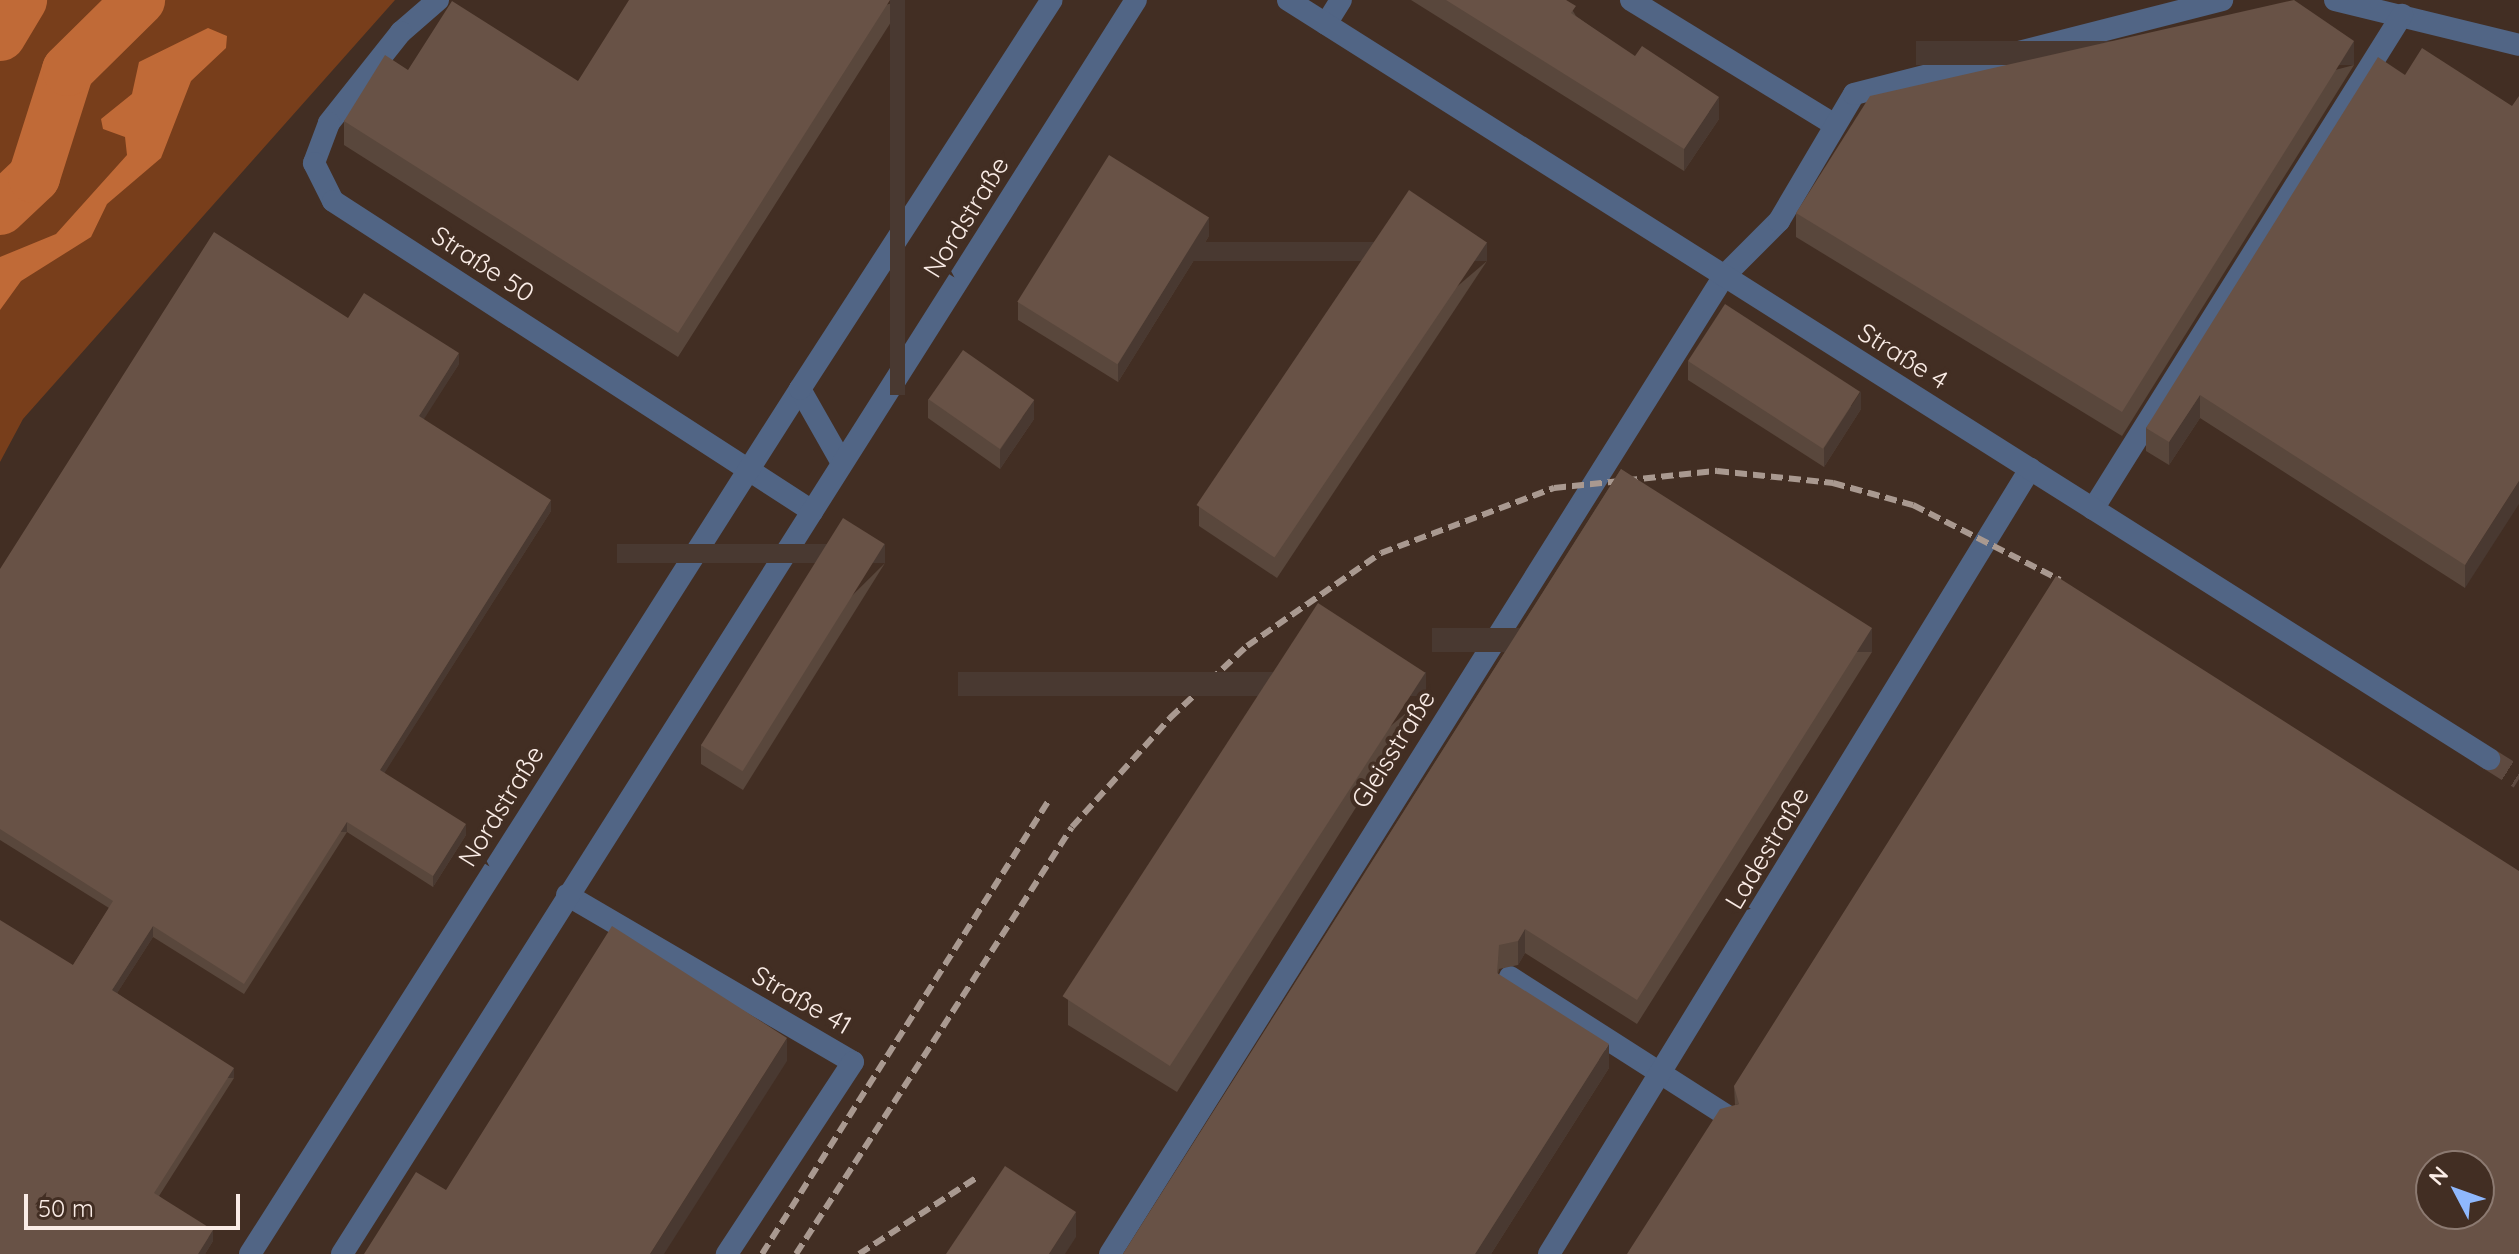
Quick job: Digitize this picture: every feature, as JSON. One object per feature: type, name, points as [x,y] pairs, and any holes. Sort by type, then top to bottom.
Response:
[{"type":"street","name":"Straße 50","points":[[438,0],[401,32],[329,123],[314,163],[333,201],[812,511]]},
{"type":"street","name":"Nordstraße","points":[[250,1254],[748,470],[1052,0]]},
{"type":"street","name":"Nordstraße","points":[[342,1254],[1136,0]]},
{"type":"street","name":"Straße 4","points":[[1288,0],[2489,759]]},
{"type":"street","points":[[1326,24],[1341,0]]},
{"type":"street","points":[[1631,0],[1835,125]]},
{"type":"street","name":"Gleisstraße","points":[[1110,1254],[1724,276],[1779,221],[1854,94],[2222,0]]},
{"type":"street","points":[[2335,0],[2519,45]]},
{"type":"street","points":[[2093,509],[2402,15]]},
{"type":"street","points":[[800,389],[842,463]]},
{"type":"street","name":"Ladestraße","points":[[1549,1254],[1662,1075],[2030,469]]},
{"type":"street","name":"Straße 41","points":[[567,895],[853,1062],[727,1254]]},
{"type":"street","points":[[1510,977],[1727,1116]]},
{"type":"shaded area","points":[[0,0],[395,0],[23,419],[0,462]]},
{"type":"shaded area","points":[[208,28],[227,36],[226,48],[191,81],[161,158],[107,204],[91,237],[21,281],[0,310],[0,257],[56,234],[127,155],[125,137],[103,129],[101,119],[132,94],[139,62]]},
{"type":"building","points":[[629,0],[890,0],[678,333],[344,121],[385,55],[408,70],[452,1],[578,81]]},
{"type":"building","points":[[1446,0],[1566,0],[1576,6],[1571,13],[1635,56],[1642,46],[1719,97],[1684,149]]},
{"type":"building","points":[[2294,0],[2354,41],[2122,412],[1796,213],[1870,96]]},
{"type":"building","points":[[2422,48],[2512,106],[2519,96],[2519,481],[2465,565],[2200,395],[2169,442],[2146,428],[2378,57],[2405,75]]},
{"type":"building","points":[[1109,155],[1209,218],[1117,364],[1017,302]]},
{"type":"building","points":[[1409,190],[1487,243],[1274,558],[1197,505]]},
{"type":"building","points":[[214,232],[348,318],[364,293],[459,353],[419,416],[551,500],[380,770],[466,824],[433,876],[347,822],[244,984],[153,926],[112,990],[234,1068],[154,1193],[213,1230],[198,1254],[0,1254],[0,920],[73,965],[113,901],[0,829],[0,569]]},
{"type":"building","points":[[1725,304],[1860,392],[1823,449],[1688,361]]},
{"type":"building","points":[[963,350],[1034,400],[1000,449],[929,399]]},
{"type":"building","points":[[1621,469],[1872,628],[1637,1000],[1525,929],[1518,941],[1499,945],[1497,973],[1609,1044],[1475,1254],[1123,1254]]},
{"type":"building","points":[[843,518],[885,544],[743,771],[701,745]]},
{"type":"building","points":[[2056,576],[2519,871],[2519,1254],[1627,1254],[1720,1109],[1739,1104],[1734,1086]]},
{"type":"building","points":[[1318,603],[1425,673],[1170,1066],[1063,996]]},
{"type":"building","points":[[612,926],[787,1038],[650,1254],[364,1254],[416,1172],[446,1190]]},
{"type":"building","points":[[1005,1166],[1076,1212],[1049,1254],[946,1254]]},
{"type":"waterway","points":[[0,35],[21,0]]},
{"type":"waterway","points":[[0,209],[34,177],[68,70],[139,0]]},
{"type":"tunnel","points":[[2489,759],[2519,778]]},
{"type":"railway","points":[[796,1254],[1072,827],[1170,718],[1247,646],[1381,553],[1554,488],[1717,471],[1833,483],[1913,505],[2060,580]]},
{"type":"railway","points":[[762,1254],[1049,800]]},
{"type":"railway","points":[[859,1254],[979,1176]]}]
